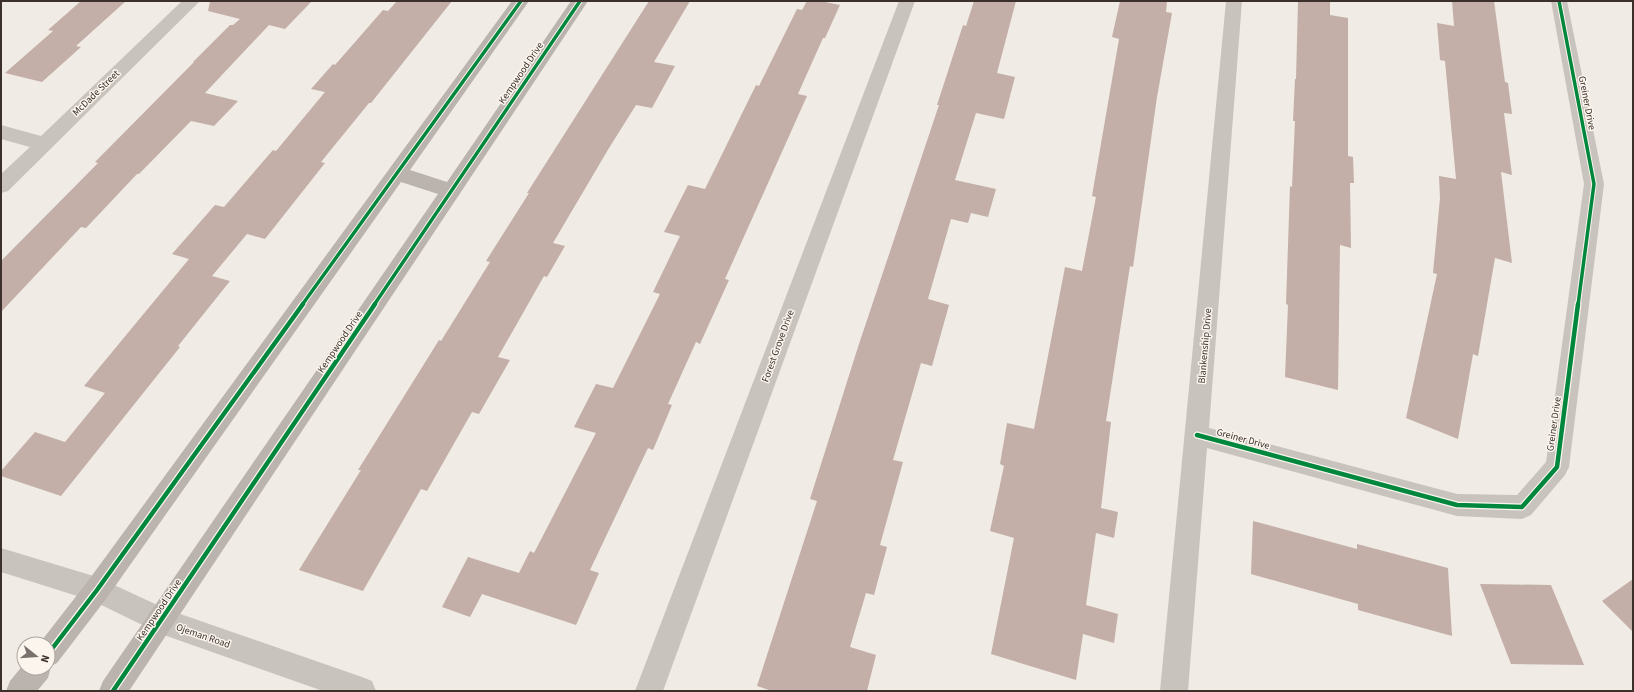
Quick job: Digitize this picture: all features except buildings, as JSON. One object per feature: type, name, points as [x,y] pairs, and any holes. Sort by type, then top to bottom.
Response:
[{"type":"main road","points":[[56,644],[97,590],[521,1]]},
{"type":"main road","name":"Kempwood Drive","points":[[113,691],[580,1]]},
{"type":"main road","points":[[397,173],[451,191]]},
{"type":"main road","points":[[20,691],[32,676]]},
{"type":"street","name":"McDade Street","points":[[1,186],[192,1]]},
{"type":"street","name":"Forest Grove Drive","points":[[649,691],[907,1]]},
{"type":"street","name":"Blankenship Drive","points":[[1174,691],[1234,1]]},
{"type":"street","name":"Greiner Drive","points":[[1197,435],[1457,505],[1522,507],[1557,467],[1594,184],[1559,1]]},
{"type":"street","points":[[1,132],[44,144]]},
{"type":"street","name":"Ojeman Road","points":[[1,560],[97,590],[161,621],[362,691]]},
{"type":"cycle path","points":[[56,644],[97,590],[521,1]]},
{"type":"cycle path","points":[[113,691],[580,1]]},
{"type":"cycle path","points":[[1197,435],[1457,505],[1522,507],[1557,467],[1594,184],[1559,1]]}]
